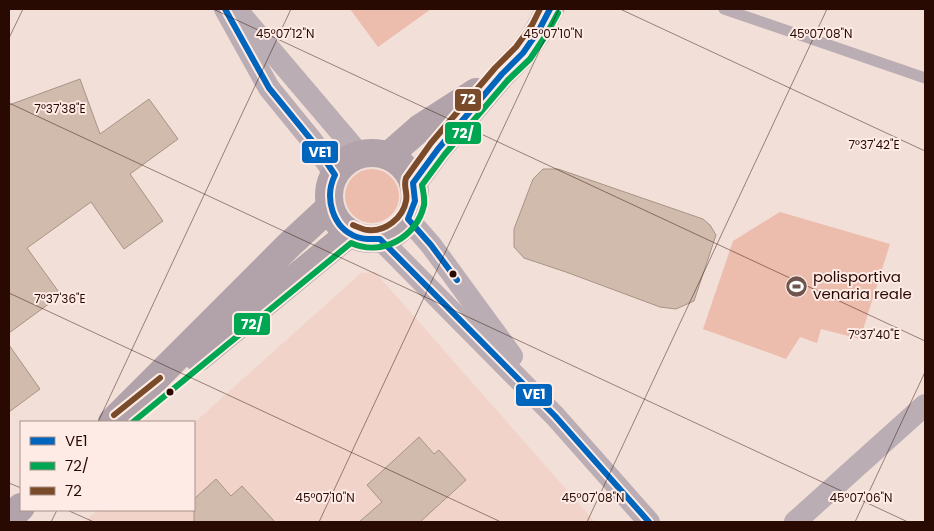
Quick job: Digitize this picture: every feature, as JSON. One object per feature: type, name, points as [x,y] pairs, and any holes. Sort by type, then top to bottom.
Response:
[{"type":"street","points":[[224,9],[269,88],[313,142],[335,175]]},
{"type":"street","points":[[236,9],[360,155]]},
{"type":"street","points":[[413,183],[438,149],[502,74],[523,53],[539,30],[550,9]]},
{"type":"street","points":[[388,156],[420,128],[502,74]]},
{"type":"street","points":[[373,153],[388,156],[403,167],[413,183],[415,201],[408,220],[395,233],[380,239],[364,239],[350,234],[337,222],[330,207],[330,189],[335,175],[344,163],[360,155],[373,153]]},
{"type":"street","points":[[113,421],[282,252],[330,207]]},
{"type":"street","points":[[408,220],[432,245],[555,416]]},
{"type":"street","points":[[120,421],[350,234]]},
{"type":"street","points":[[380,239],[555,416],[649,522]]},
{"type":"street","points":[[795,522],[925,405]]},
{"type":"street","points":[[9,519],[20,508]]},
{"type":"lane","points":[[724,9],[925,78]]},
{"type":"shaded area","points":[[350,9],[431,9],[378,47]]},
{"type":"shaded area","points":[[367,169],[377,169],[387,173],[395,181],[399,196],[395,211],[387,219],[377,223],[367,223],[357,219],[349,211],[345,201],[345,191],[349,181],[357,173]]},
{"type":"shaded area","name":"polisportiva venaria reale","points":[[780,212],[890,244],[860,339],[821,329],[817,343],[800,337],[786,359],[703,329],[733,241]]},
{"type":"shaded area","points":[[375,272],[595,522],[84,522],[97,511],[195,511],[195,422],[361,273]]},
{"type":"building","points":[[80,79],[100,134],[149,99],[178,139],[130,174],[163,221],[124,249],[91,202],[27,248],[61,295],[9,333],[9,105]]},
{"type":"building","points":[[543,169],[558,169],[703,219],[710,225],[716,235],[694,301],[676,309],[660,307],[524,258],[514,247],[514,229],[533,179]]},
{"type":"building","points":[[9,345],[40,389],[9,412]]},
{"type":"building","points":[[419,437],[434,454],[439,450],[466,480],[420,522],[359,522],[382,502],[367,485]]},
{"type":"building","points":[[216,479],[231,496],[242,486],[275,522],[194,522],[195,498]]},
{"type":"transit line","name":"VE1","points":[[225,9],[269,88],[313,142],[335,175],[330,193],[332,211],[341,227],[357,237],[380,239],[555,416],[649,522]]},
{"type":"transit line","name":"72","points":[[353,225],[364,230],[381,229],[397,218],[406,201],[406,178],[431,143],[495,68],[516,47],[532,25],[540,9]]},
{"type":"transit line","name":"VE1","points":[[457,280],[431,245],[408,219],[415,201],[413,183],[438,149],[502,74],[523,53],[539,30],[550,9]]},
{"type":"transit line","name":"72/","points":[[134,421],[351,243],[363,247],[386,246],[406,235],[414,226],[424,205],[422,185],[445,154],[508,80],[530,59],[558,13]]},
{"type":"transit line","name":"72","points":[[114,415],[160,378]]},
{"type":"place","name":"polisportiva venaria reale","points":[[797,286]]}]
